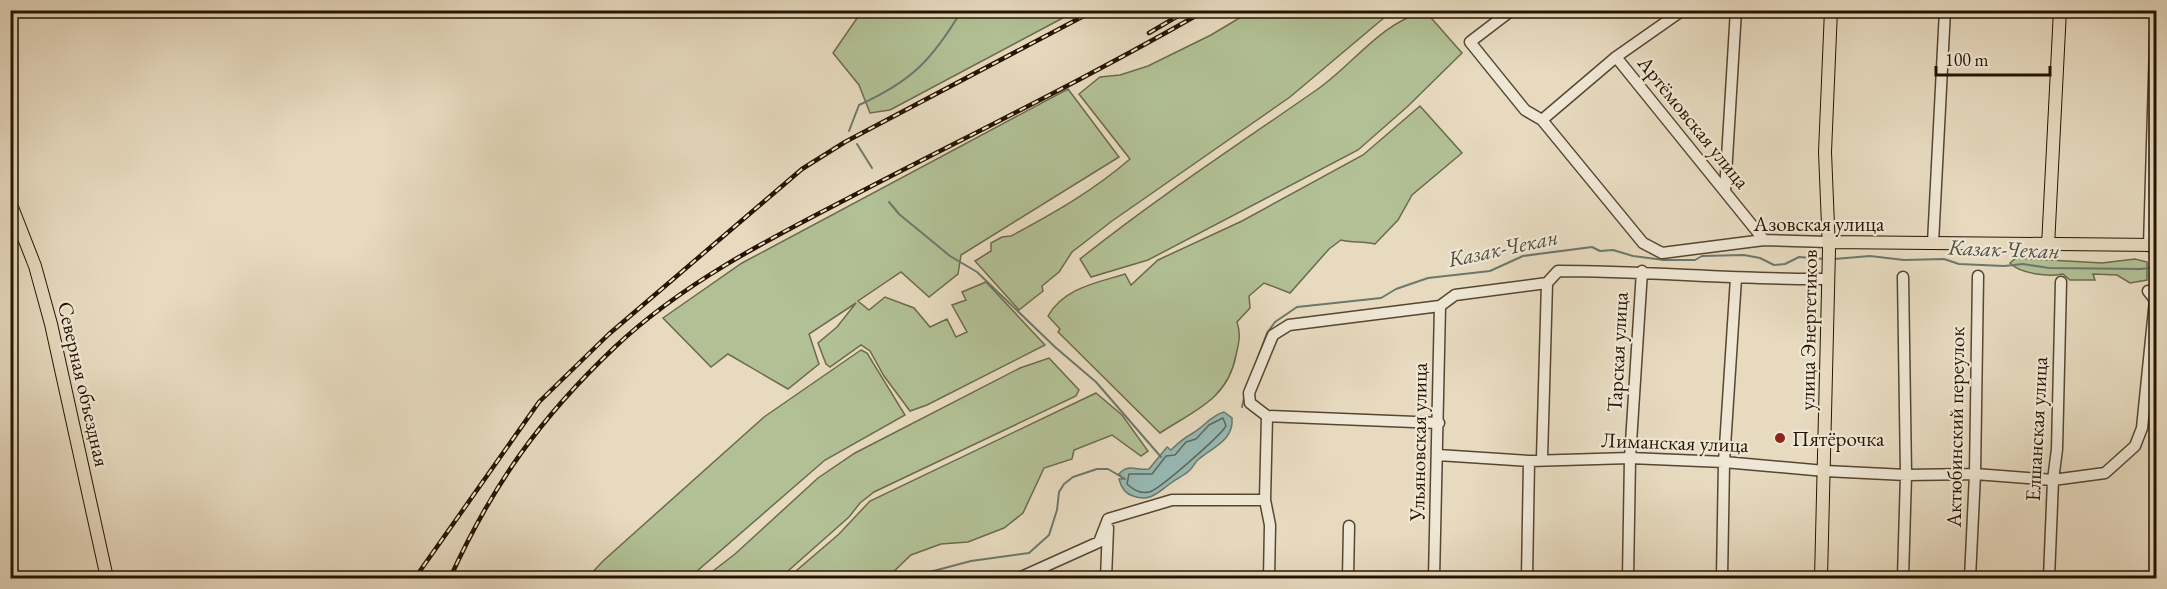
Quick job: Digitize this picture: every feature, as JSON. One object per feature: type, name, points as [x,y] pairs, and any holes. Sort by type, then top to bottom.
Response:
[{"type":"main road","name":"улица Энергетиков","points":[[1821,579],[1828,275],[1826,152],[1831,10]]},
{"type":"main road","points":[[2048,246],[2060,10]]},
{"type":"main road","name":"Северная объездная","points":[[10,202],[35,266],[51,324],[107,579]]},
{"type":"main road","name":"Азовская улица","points":[[1828,246],[1933,243],[2153,246]]},
{"type":"street","name":"Азовская улица","points":[[1512,10],[1470,42],[1525,110],[1542,120],[1643,243],[1662,253],[1764,240],[1828,246]]},
{"type":"street","points":[[1542,120],[1616,57],[1683,10]]},
{"type":"street","points":[[1725,191],[1736,10]]},
{"type":"street","points":[[1933,243],[1945,10]]},
{"type":"street","points":[[2153,246],[2156,10]]},
{"type":"street","name":"Артёмовская улица","points":[[1616,57],[1764,240]]},
{"type":"street","points":[[1439,423],[1268,416],[1250,403],[1249,393],[1273,335],[1279,329],[1289,325],[1440,306],[1455,295],[1547,283],[1558,271],[1642,271],[1736,278],[1828,275]]},
{"type":"street","name":"Тарская улица","points":[[1628,579],[1630,458],[1642,271]]},
{"type":"street","name":"Актюбинский переулок","points":[[1970,579],[1975,474],[1978,276]]},
{"type":"street","points":[[1722,579],[1724,462],[1736,278]]},
{"type":"street","points":[[1903,278],[1906,474],[1903,579]]},
{"type":"street","name":"Елшанская улица","points":[[2049,579],[2053,480],[2057,449],[2061,282]]},
{"type":"street","points":[[1542,458],[1547,283]]},
{"type":"street","name":"Лиманская улица","points":[[1438,455],[1529,460],[1630,458],[1724,462],[1825,471],[1975,474],[2053,480],[2077,479],[2105,473],[2135,446],[2142,428],[2155,300],[2148,291]]},
{"type":"street","name":"Ульяновская улица","points":[[1434,579],[1440,306]]},
{"type":"street","points":[[1268,416],[1265,500],[1270,525],[1269,579]]},
{"type":"street","points":[[1527,579],[1529,460]]},
{"type":"street","points":[[1108,519],[1172,500],[1265,500]]},
{"type":"street","points":[[1019,579],[1099,542],[1108,519]]},
{"type":"street","points":[[1106,579],[1108,519]]},
{"type":"street","points":[[1348,579],[1349,526]]},
{"type":"green space","points":[[862,11],[1076,11],[890,110],[870,113],[859,85],[833,53]]},
{"type":"green space","points":[[1251,11],[1392,11],[1290,97],[1112,221],[1072,252],[1059,272],[1042,286],[1043,291],[1019,310],[975,261],[991,251],[991,243],[1002,237],[1011,236],[1058,210],[1130,159],[1079,94],[1100,77],[1120,75],[1148,66],[1211,35]]},
{"type":"green space","points":[[1425,11],[1462,53],[1407,107],[1358,150],[1148,260],[1091,277],[1080,259],[1166,194],[1315,91],[1380,35],[1409,17]]},
{"type":"green space","points":[[1068,89],[1119,157],[961,255],[958,274],[929,297],[901,272],[858,301],[869,310],[885,297],[914,308],[930,327],[947,319],[956,337],[967,332],[952,305],[966,300],[962,292],[986,282],[1045,345],[927,405],[910,411],[884,376],[870,351],[861,345],[830,367],[826,364],[818,343],[837,327],[856,303],[809,334],[819,364],[788,389],[728,354],[711,367],[663,318],[742,263]]},
{"type":"green space","points":[[1420,106],[1462,153],[1412,195],[1398,220],[1375,244],[1341,240],[1329,249],[1290,293],[1264,283],[1249,296],[1250,308],[1237,322],[1238,346],[1226,383],[1208,402],[1160,433],[1058,332],[1060,329],[1048,316],[1063,299],[1092,284],[1125,274],[1131,285],[1158,260],[1242,221],[1363,155]]},
{"type":"green space","points":[[2016,258],[2102,263],[2135,259],[2147,262],[2147,280],[2130,283],[2117,275],[2093,274],[2095,280],[2070,280],[2063,274],[2043,275],[2021,270],[2010,263]]},
{"type":"green space","points":[[861,350],[867,353],[905,415],[825,460],[689,578],[587,578],[603,561],[764,417]]},
{"type":"green space","points":[[1049,358],[1079,390],[1076,396],[874,492],[780,578],[704,578],[735,554],[818,478],[855,453],[1020,368]]},
{"type":"green space","points":[[1096,393],[1122,415],[1148,451],[1141,456],[1112,435],[1074,450],[1072,459],[1044,468],[1023,513],[1004,528],[968,542],[941,544],[911,555],[887,578],[799,578],[796,571],[839,534],[870,501]]},
{"type":"water","points":[[1224,412],[1232,418],[1230,432],[1188,472],[1149,497],[1139,498],[1124,490],[1119,479],[1123,479],[1119,474],[1122,471],[1130,468],[1149,469],[1167,447],[1171,450],[1211,419]]},
{"type":"waterway","points":[[849,131],[859,105],[893,87],[919,67],[941,43],[962,10]]},
{"type":"waterway","points":[[857,144],[872,168]]},
{"type":"waterway","points":[[889,202],[899,214],[950,256],[977,272],[1055,347],[1096,382],[1161,457]]},
{"type":"waterway","name":"Казак-Чекан","points":[[1253,370],[1267,333],[1275,322],[1297,307],[1381,298],[1396,289],[1428,278],[1490,271],[1523,256],[1592,247],[1600,251],[1613,250],[1633,256],[1664,260],[1695,260],[1702,256],[1744,255],[1760,258],[1774,265],[1785,264],[1799,257],[1825,259]]},
{"type":"waterway","name":"Казак-Чекан","points":[[1834,259],[1870,256],[1904,260],[1944,259],[1959,264],[2004,266],[2023,264],[2049,268],[2141,269],[2156,267]]},
{"type":"waterway","name":"Казак-Чекан","points":[[1242,407],[1244,398]]},
{"type":"waterway","name":"Казак-Чекан","points":[[917,578],[922,574],[971,561],[1029,553],[1049,535],[1057,510],[1059,492],[1064,484],[1073,477],[1097,469],[1108,469],[1125,479]]},
{"type":"railway","points":[[415,578],[539,402],[609,334],[802,169],[845,142],[1095,10]]},
{"type":"railway","points":[[1149,33],[1188,10]]},
{"type":"railway","points":[[450,578],[466,544],[501,482],[541,427],[588,373],[615,347],[672,300],[767,241],[1080,79],[1206,10]]},
{"type":"place","name":"Пятёрочка","points":[[1780,438]]}]
